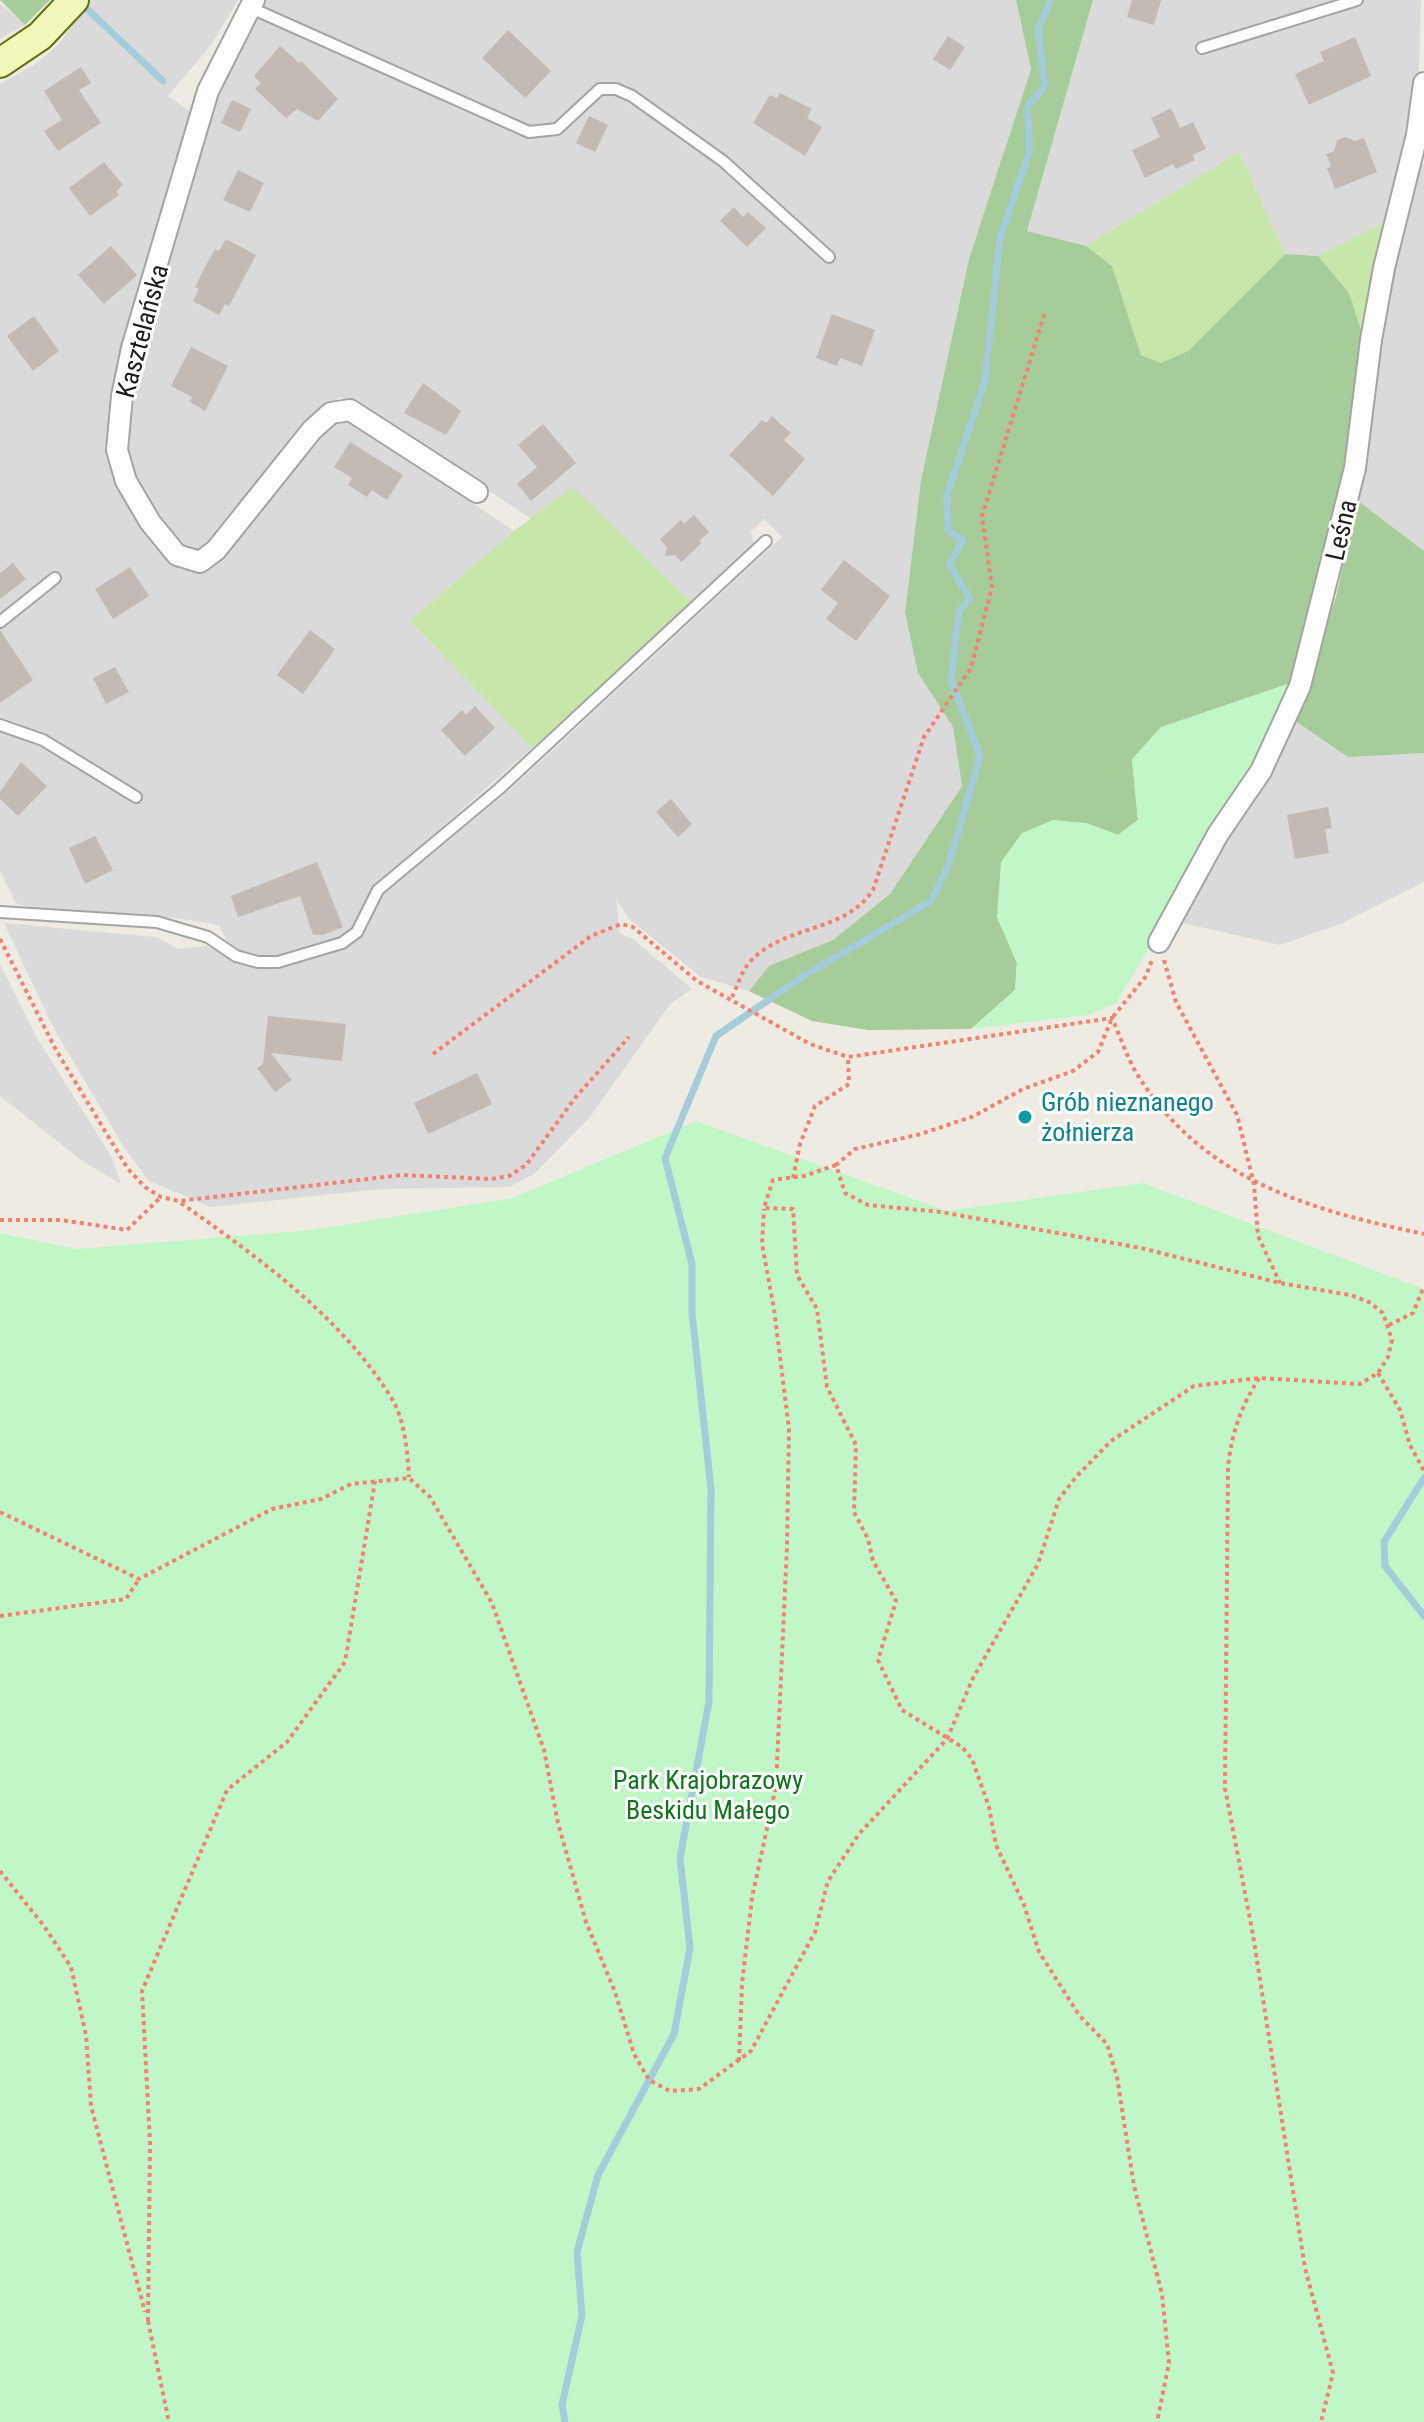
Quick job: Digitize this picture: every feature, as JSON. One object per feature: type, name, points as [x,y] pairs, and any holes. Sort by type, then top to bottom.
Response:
[{"type":"street","points":[[0,63],[40,36],[72,3]]},
{"type":"street","name":"Kasztelańska","points":[[252,4],[208,91],[132,348],[122,396],[117,450],[126,481],[166,544],[177,555],[192,562],[208,558],[216,550],[312,430],[331,413],[350,410],[477,492]]},
{"type":"street","name":"Leśna","points":[[1159,942],[1218,834],[1261,771],[1300,686],[1355,468],[1371,340],[1387,254],[1417,135],[1424,83]]},
{"type":"lane","points":[[1202,48],[1357,0]]},
{"type":"lane","points":[[252,4],[529,132],[557,129],[600,89],[616,89],[632,96],[723,161],[829,257]]},
{"type":"lane","points":[[0,912],[157,922],[208,937],[236,956],[258,962],[278,962],[342,943],[357,932],[378,890],[499,789],[766,541]]},
{"type":"lane","points":[[0,622],[55,578]]},
{"type":"lane","points":[[0,725],[43,740],[136,797]]},
{"type":"path","points":[[732,997],[747,966],[764,950],[791,934],[842,919],[862,907],[873,890],[924,737],[971,668],[992,587],[982,516],[1045,312]]},
{"type":"path","points":[[433,1054],[591,936],[621,924],[633,927],[697,981],[732,997],[810,1044],[848,1057],[1112,1018]]},
{"type":"path","points":[[0,939],[49,1037],[128,1169],[161,1197],[179,1201],[402,1175],[491,1179],[509,1176],[526,1165],[575,1098],[629,1037]]},
{"type":"path","points":[[739,2061],[752,1898],[776,1786],[787,1547],[789,1429],[774,1309],[762,1244],[764,1208],[773,1180],[793,1178],[836,1165],[855,1149],[921,1134],[974,1116],[1023,1089],[1073,1071],[1098,1052],[1112,1018],[1146,976],[1159,942]]},
{"type":"path","points":[[1159,942],[1176,1002],[1237,1115],[1254,1184],[1258,1236],[1280,1283]]},
{"type":"path","points":[[1112,1018],[1137,1074],[1186,1134],[1254,1184],[1338,1216],[1424,1234]]},
{"type":"path","points":[[793,1178],[800,1144],[815,1106],[849,1084],[848,1057]]},
{"type":"path","points":[[179,1201],[272,1267],[330,1322],[390,1395],[405,1433],[409,1478],[430,1497],[492,1603],[544,1750],[558,1823],[586,1922],[615,1992],[634,2054],[649,2080],[670,2091],[699,2089],[751,2051],[815,1932],[828,1881],[859,1834],[947,1739],[973,1678],[1038,1564],[1059,1499],[1076,1477],[1111,1441],[1194,1386],[1259,1378],[1341,1386],[1360,1384],[1378,1373],[1392,1340],[1383,1313],[1369,1302],[1141,1248],[941,1212],[868,1205],[845,1193],[836,1165]]},
{"type":"path","points":[[0,1220],[61,1220],[127,1230],[161,1197]]},
{"type":"path","points":[[764,1208],[793,1209],[797,1275],[817,1309],[827,1387],[856,1445],[854,1512],[868,1539],[873,1561],[896,1601],[878,1660],[902,1710],[962,1747],[972,1759],[989,1807],[996,1845],[1024,1905],[1039,1952],[1079,2015],[1107,2044],[1117,2077],[1134,2186],[1162,2294],[1169,2363],[1157,2422]]},
{"type":"path","points":[[1389,1325],[1413,1313],[1424,1286]]},
{"type":"path","points":[[1378,1373],[1400,1410],[1410,1445],[1424,1471]]},
{"type":"path","points":[[1259,1378],[1241,1408],[1231,1434],[1228,1466],[1225,1788],[1253,1935],[1305,2268],[1333,2373],[1321,2422]]},
{"type":"path","points":[[0,1616],[126,1599],[139,1579],[272,1509],[321,1499],[351,1484],[409,1478]]},
{"type":"path","points":[[148,2321],[150,2143],[142,1991],[179,1897],[227,1790],[287,1742],[345,1662],[375,1481]]},
{"type":"path","points":[[0,1512],[139,1579]]},
{"type":"path","points":[[0,1871],[44,1926],[71,1967],[86,2035],[91,2106],[148,2321],[169,2422]]},
{"type":"shaded area","points":[[90,0],[238,0],[211,45],[168,96],[194,114],[122,343],[108,447],[133,508],[166,558],[179,569],[196,572],[211,564],[320,433],[333,421],[347,419],[514,531],[410,621],[532,748],[378,883],[353,930],[341,938],[281,957],[244,954],[229,946],[219,925],[176,918],[30,908],[16,903],[0,871],[0,84],[34,65],[59,44]]},
{"type":"shaded area","points":[[262,0],[1016,0],[1031,69],[969,259],[921,480],[905,613],[918,673],[953,727],[962,786],[890,894],[833,940],[769,966],[749,991],[701,977],[629,919],[616,899],[620,933],[633,939],[692,989],[670,1004],[590,1117],[534,1174],[509,1187],[380,1189],[211,1207],[149,1181],[125,1149],[53,1027],[4,923],[156,937],[178,949],[206,946],[256,967],[276,967],[348,946],[367,928],[381,896],[512,788],[782,537],[764,519],[751,531],[754,545],[692,603],[573,488],[533,520],[360,405],[340,397],[321,408],[211,547],[189,556],[144,504],[124,448],[131,387],[215,92]]},
{"type":"shaded area","points":[[1093,0],[1421,0],[1419,69],[1406,152],[1388,220],[1318,256],[1285,254],[1239,152],[1086,246],[1027,231]]},
{"type":"shaded area","points":[[0,3],[25,25],[0,39]]},
{"type":"shaded area","points":[[1422,164],[1424,551],[1357,500],[1390,270]]},
{"type":"shaded area","points":[[1294,720],[1397,753],[1424,753],[1424,882],[1340,924],[1280,945],[1178,922]]},
{"type":"shaded area","points":[[0,964],[38,1040],[111,1156],[121,1184],[81,1160],[0,1096]]},
{"type":"green space","points":[[0,0],[50,0],[25,25]]},
{"type":"green space","points":[[1016,0],[1093,0],[1027,231],[1086,246],[1112,266],[1141,355],[1161,363],[1188,351],[1285,254],[1318,256],[1349,293],[1364,339],[1347,468],[1293,682],[1132,759],[1138,820],[1118,835],[1086,823],[997,917],[1017,963],[1015,990],[971,1029],[868,1030],[812,1021],[749,991],[769,966],[833,940],[890,894],[962,786],[953,727],[918,673],[905,613],[921,480],[969,259],[1031,69]]},
{"type":"green space","points":[[1239,152],[1285,254],[1188,351],[1161,363],[1141,355],[1112,266],[1086,246]]},
{"type":"green space","points":[[1388,220],[1364,339],[1349,293],[1318,256]]},
{"type":"green space","points":[[573,487],[692,603],[532,748],[410,621],[514,531]]},
{"type":"green space","points":[[1357,500],[1424,551],[1424,753],[1348,757],[1294,720],[1336,597]]},
{"type":"green space","points":[[1293,682],[1255,771],[1116,1003],[1088,1015],[971,1029],[1015,990],[1017,963],[997,917],[1001,862],[1022,833],[1053,820],[1086,823],[1118,835],[1138,820],[1132,759],[1161,727]]},
{"type":"green space","name":"Park Krajobrazowy Beskidu Małego","points":[[696,1121],[947,1211],[1143,1183],[1424,1289],[1424,2422],[0,2422],[0,1233],[77,1249],[311,1230],[513,1198]]},
{"type":"building","points":[[1132,0],[1161,0],[1154,25],[1127,17]]},
{"type":"building","points":[[508,30],[551,71],[525,98],[482,58]]},
{"type":"building","points":[[948,36],[965,47],[950,70],[933,59]]},
{"type":"building","points":[[1355,37],[1371,76],[1309,105],[1295,74],[1324,61],[1320,52]]},
{"type":"building","points":[[280,46],[299,63],[301,61],[338,99],[318,121],[297,109],[286,118],[255,89],[261,83],[254,76]]},
{"type":"building","points":[[81,67],[91,83],[79,90],[101,123],[58,151],[44,131],[62,120],[44,91]]},
{"type":"building","points":[[780,93],[812,109],[807,118],[822,127],[805,156],[753,123],[770,95],[777,98]]},
{"type":"building","points":[[232,100],[251,109],[240,132],[221,123]]},
{"type":"building","points":[[1171,108],[1180,128],[1193,122],[1206,149],[1193,155],[1195,160],[1176,169],[1173,164],[1145,178],[1132,150],[1160,137],[1151,118]]},
{"type":"building","points":[[589,116],[608,125],[595,152],[576,143]]},
{"type":"building","points":[[1346,137],[1355,141],[1364,138],[1377,172],[1335,189],[1327,168],[1331,167],[1326,154],[1334,151],[1337,140]]},
{"type":"building","points":[[104,162],[123,185],[116,191],[119,195],[90,216],[69,188]]},
{"type":"building","points":[[238,170],[264,183],[250,212],[223,200]]},
{"type":"building","points":[[734,207],[743,217],[748,212],[766,228],[747,247],[720,221]]},
{"type":"building","points":[[226,239],[256,255],[229,306],[225,304],[219,315],[193,301],[199,289],[195,287],[204,269],[215,249],[219,251]]},
{"type":"building","points":[[111,246],[137,275],[104,304],[78,275]]},
{"type":"building","points":[[832,314],[875,330],[862,366],[840,358],[837,366],[816,358]]},
{"type":"building","points":[[34,316],[59,351],[33,371],[7,336]]},
{"type":"building","points":[[191,347],[228,366],[205,411],[190,402],[192,397],[171,386]]},
{"type":"building","points":[[423,383],[461,411],[446,435],[404,413]]},
{"type":"building","points":[[772,416],[791,433],[784,440],[805,459],[773,496],[729,455],[762,420],[766,423]]},
{"type":"building","points":[[543,424],[576,463],[531,501],[517,484],[537,467],[518,445]]},
{"type":"building","points":[[350,442],[403,475],[387,500],[372,490],[367,497],[348,485],[352,478],[334,467]]},
{"type":"building","points":[[694,515],[709,532],[699,541],[702,543],[681,562],[675,555],[665,556],[667,547],[660,539],[681,520],[684,524]]},
{"type":"building","points":[[844,560],[890,596],[856,641],[826,619],[838,603],[821,590]]},
{"type":"building","points":[[13,563],[26,579],[0,599],[0,573]]},
{"type":"building","points":[[130,567],[149,596],[113,619],[95,589]]},
{"type":"building","points":[[0,630],[33,680],[0,703]]},
{"type":"building","points":[[310,630],[335,649],[303,694],[277,675]]},
{"type":"building","points":[[115,667],[129,692],[106,704],[93,678]]},
{"type":"building","points":[[475,706],[495,728],[465,756],[441,730],[462,710],[466,715]]},
{"type":"building","points":[[21,762],[47,786],[18,816],[0,799],[0,792]]},
{"type":"building","points":[[671,799],[692,824],[678,837],[656,812]]},
{"type":"building","points":[[1328,807],[1332,828],[1325,829],[1329,853],[1295,859],[1287,815]]},
{"type":"building","points":[[95,836],[113,870],[85,884],[69,848]]},
{"type":"building","points":[[317,862],[343,927],[323,935],[313,935],[300,896],[238,917],[231,896]]},
{"type":"building","points":[[268,1016],[346,1024],[342,1061],[271,1053],[292,1080],[275,1092],[257,1068],[263,1064]]},
{"type":"building","points":[[477,1073],[492,1104],[428,1134],[414,1103]]},
{"type":"waterway","points":[[565,2422],[562,2405],[582,2315],[577,2252],[598,2175],[674,2034],[690,1948],[680,1858],[709,1702],[711,1489],[692,1313],[692,1264],[665,1158],[716,1036],[802,977],[931,901],[949,864],[980,756],[951,680],[959,611],[970,599],[949,564],[963,541],[948,530],[947,495],[985,381],[1000,238],[1029,153],[1028,106],[1045,86],[1038,29],[1051,0]]},
{"type":"waterway","points":[[81,3],[163,81]]},
{"type":"waterway","points":[[1424,1478],[1384,1542],[1385,1566],[1424,1616]]},
{"type":"place","name":"Grób nieznanego żołnierza","points":[[1025,1117]]}]
